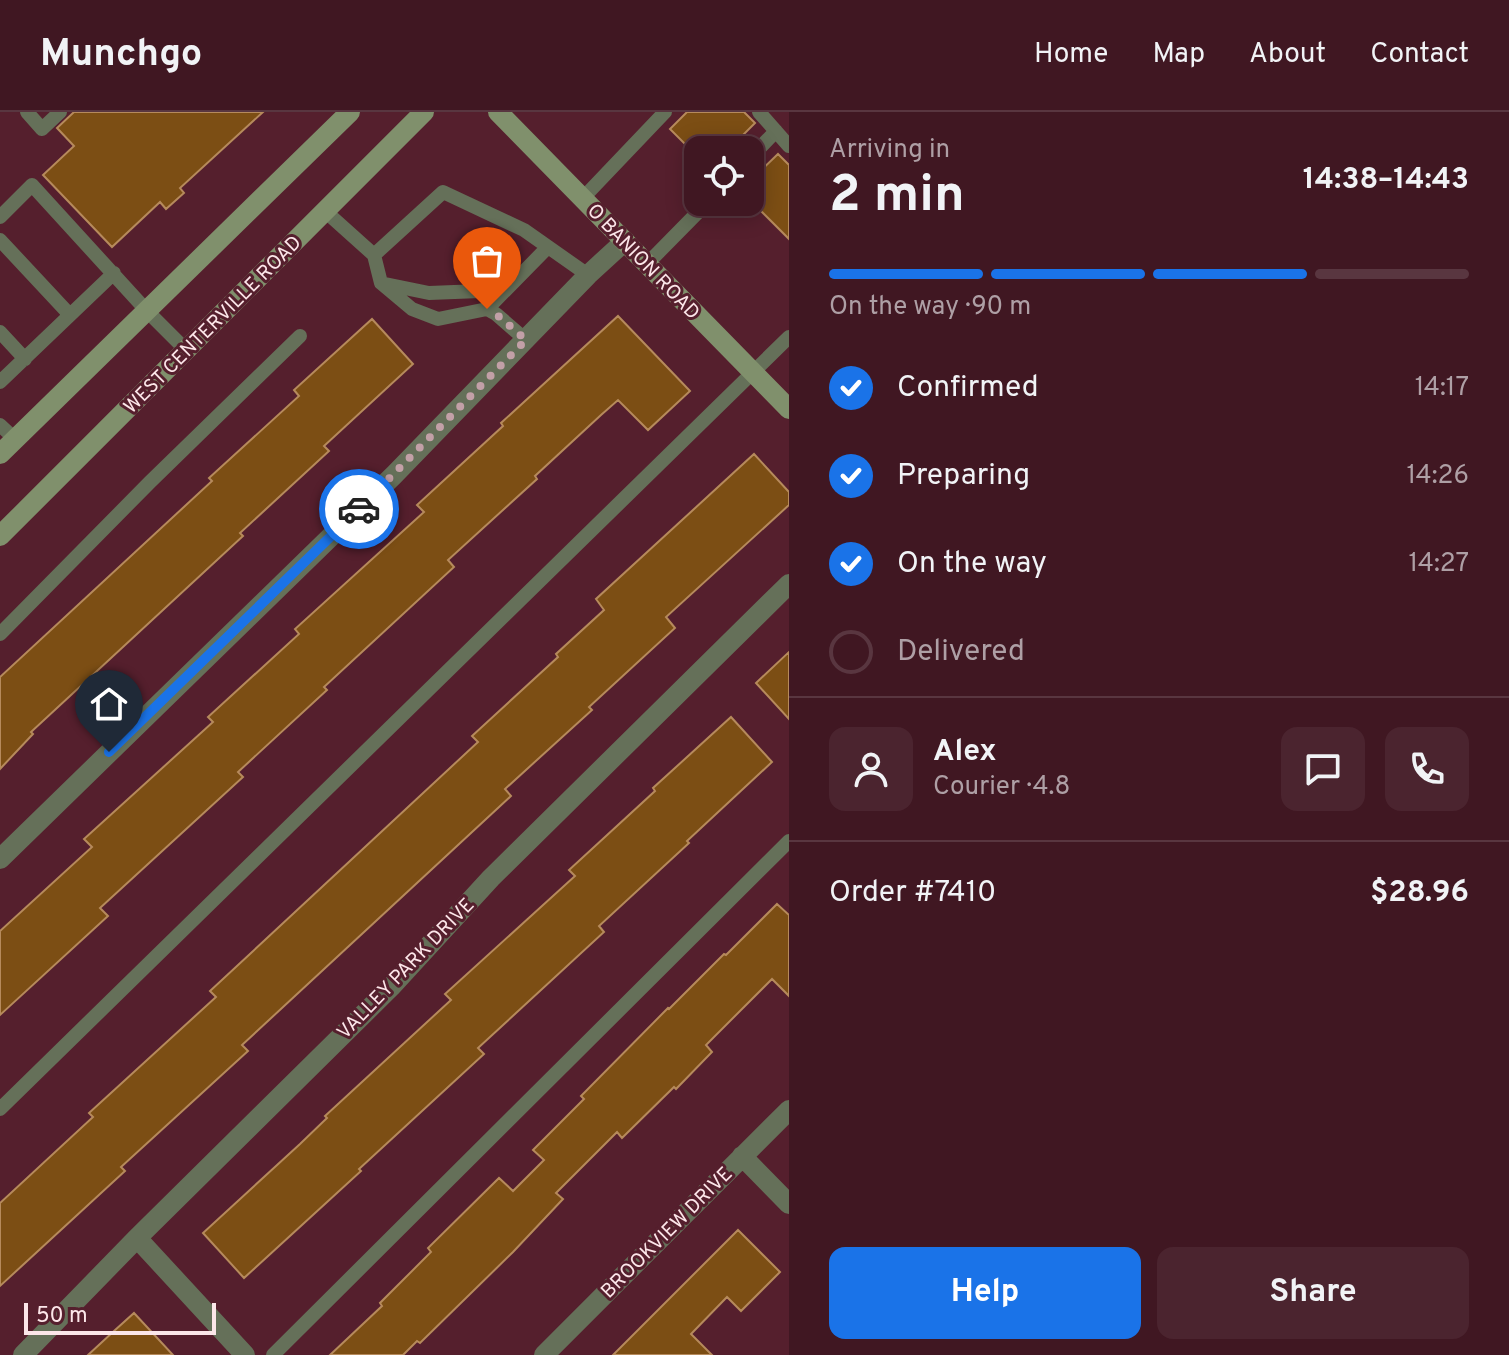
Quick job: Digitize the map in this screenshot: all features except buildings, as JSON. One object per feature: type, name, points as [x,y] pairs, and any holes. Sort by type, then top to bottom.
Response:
[{"type":"main road","name":"WEST CENTERVILLE ROAD","points":[[0,536],[424,112]]},
{"type":"main road","name":"O BANION ROAD","points":[[498,112],[789,409]]},
{"type":"main road","points":[[0,454],[8,432],[147,311],[347,113]]},
{"type":"street","points":[[0,859],[394,475],[588,275],[625,241]]},
{"type":"street","name":"VALLEY PARK DRIVE","points":[[23,1355],[391,987],[491,878],[789,584]]},
{"type":"street","name":"BROOKVIEW DRIVE","points":[[544,1355],[789,1110]]},
{"type":"street","points":[[742,1156],[789,1204]]},
{"type":"street","points":[[137,1238],[245,1355]]},
{"type":"lane","points":[[27,112],[42,129],[60,112]]},
{"type":"lane","points":[[583,198],[665,112]]},
{"type":"lane","points":[[759,112],[789,146]]},
{"type":"lane","points":[[764,143],[776,131]]},
{"type":"lane","points":[[0,217],[32,185],[186,350]]},
{"type":"lane","points":[[374,255],[443,192],[524,230],[588,275]]},
{"type":"lane","points":[[325,211],[374,255],[381,283],[412,309],[438,319],[487,309],[547,248]]},
{"type":"lane","points":[[647,264],[694,216]]},
{"type":"lane","points":[[0,240],[70,315]]},
{"type":"lane","points":[[0,382],[114,273]]},
{"type":"lane","points":[[381,283],[429,293],[480,291],[500,295]]},
{"type":"lane","points":[[487,309],[526,340]]},
{"type":"lane","points":[[0,332],[25,359]]},
{"type":"lane","points":[[0,634],[300,336]]},
{"type":"lane","points":[[0,1109],[789,337]]},
{"type":"lane","points":[[273,1355],[789,841]]},
{"type":"way so far","points":[[359,509],[526,340],[487,309]]},
{"type":"route","points":[[109,752],[359,509]]}]
